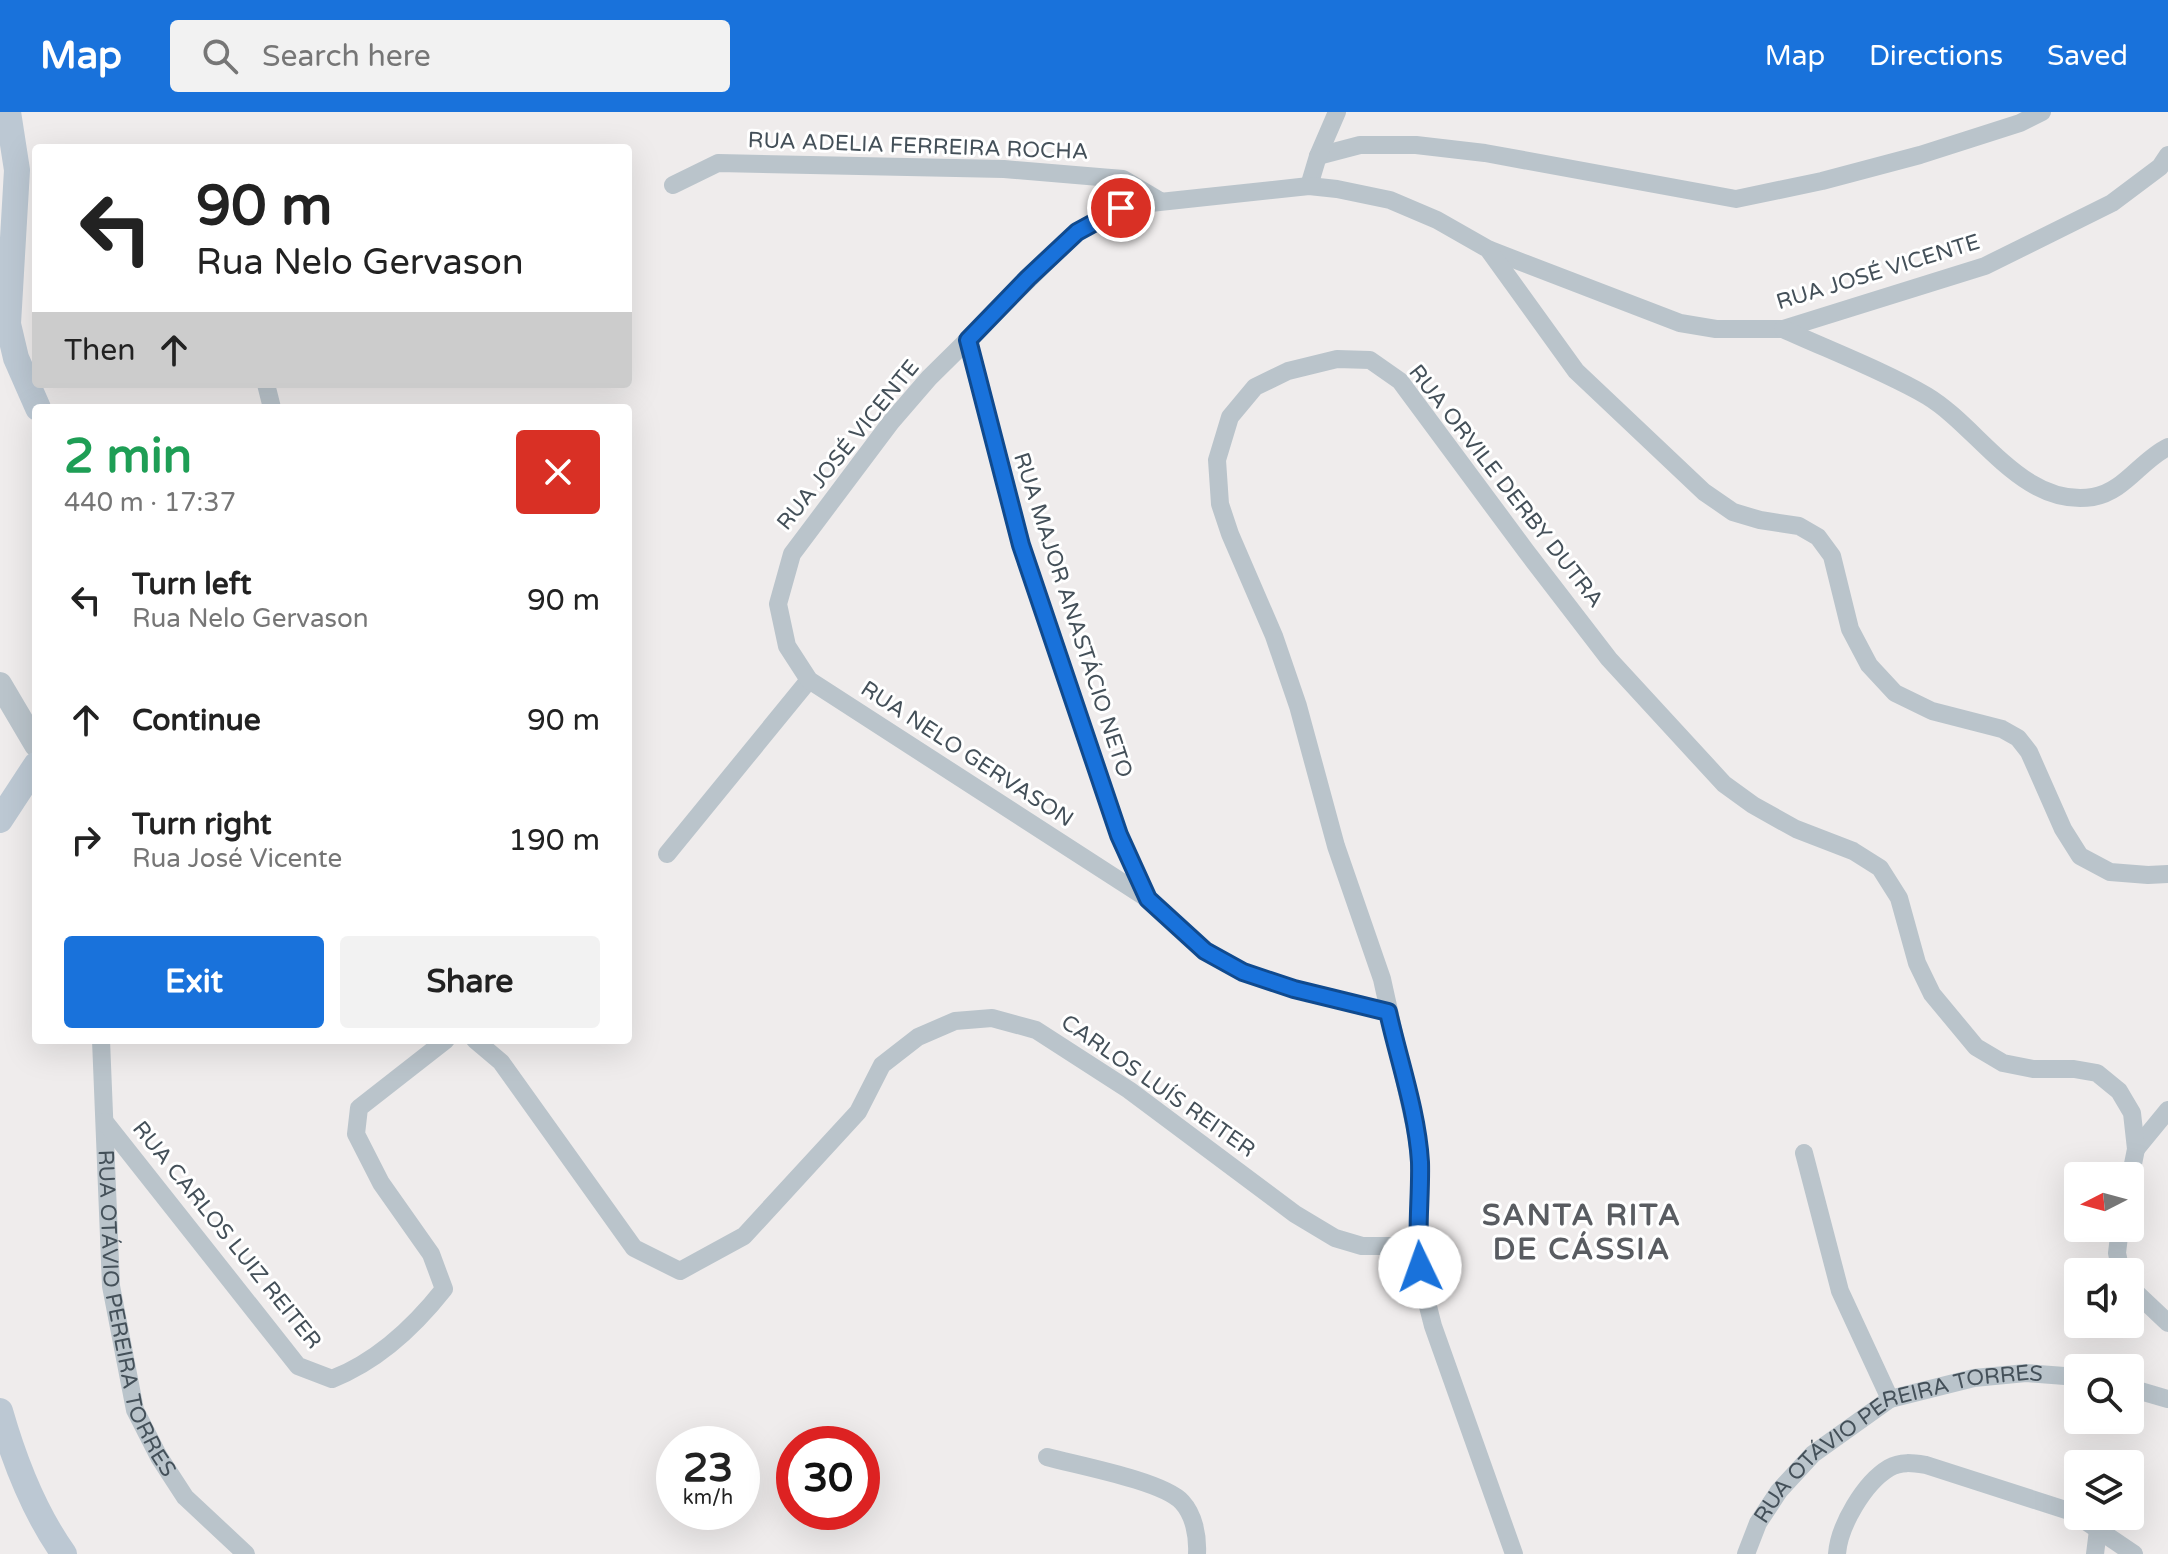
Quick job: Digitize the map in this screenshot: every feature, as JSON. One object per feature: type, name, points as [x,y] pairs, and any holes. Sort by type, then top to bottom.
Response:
[{"type":"main road","points":[[8,112],[26,172],[7,216],[8,324],[16,358],[36,404]]},
{"type":"main road","points":[[0,820],[32,771]]},
{"type":"main road","points":[[0,1411],[23,1478],[52,1537],[64,1554]]},
{"type":"street","points":[[1309,186],[1337,112]]},
{"type":"street","points":[[1318,156],[1360,145],[1416,145],[1485,153],[1736,199],[1822,181],[1920,155],[2020,123],[2042,112]]},
{"type":"street","name":"RUA JOSÉ VICENTE","points":[[787,646],[778,604],[792,554],[891,422],[929,378],[1077,232],[1121,208],[1160,201],[1309,186],[1390,200],[1437,220],[1488,249],[1680,323],[1716,329],[1783,329],[1985,266],[2112,203],[2160,167],[2168,155]]},
{"type":"street","name":"RUA ADELIA FERREIRA ROCHA","points":[[673,185],[718,163],[1004,169],[1123,179],[1160,201]]},
{"type":"street","points":[[1488,249],[1576,371],[1704,492],[1733,512],[1799,526],[1818,537],[1832,556],[1850,629],[1869,665],[1895,693],[1932,711],[2002,729],[2018,738],[2029,752],[2063,829],[2080,856],[2110,872],[2168,874]]},
{"type":"street","points":[[1783,329],[1925,395],[1951,413],[2013,471],[2046,492],[2074,499],[2097,497],[2122,484],[2168,447]]},
{"type":"street","name":"RUA MAJOR ANASTÁCIO NETO","points":[[968,340],[1021,545],[1119,835],[1148,899]]},
{"type":"street","name":"RUA ORVILE DERBY DUTRA","points":[[1514,1554],[1433,1326],[1423,1287],[1418,1246],[1420,1161],[1371,941],[1336,846],[1298,706],[1274,636],[1220,504],[1217,460],[1230,417],[1255,387],[1288,371],[1337,359],[1370,360],[1400,381],[1609,659],[1724,784],[1785,823],[1853,851],[1880,868],[1899,898],[1917,963],[1932,994],[1976,1047],[2003,1063],[2033,1069],[2074,1069],[2097,1073],[2119,1091],[2132,1113],[2136,1149],[2133,1162]]},
{"type":"street","name":"RUA NELO GERVASON","points":[[787,646],[809,680],[1148,899],[1205,951],[1243,972],[1294,989],[1388,1012]]},
{"type":"street","points":[[667,854],[809,680]]},
{"type":"street","points":[[0,684],[32,738]]},
{"type":"street","name":"CARLOS LUÍS REITER","points":[[480,1044],[501,1062],[634,1248],[680,1271],[744,1236],[858,1112],[882,1065],[918,1037],[943,1026],[955,1021],[992,1018],[1036,1030],[1129,1090],[1295,1214],[1335,1238],[1362,1246],[1418,1246]]},
{"type":"street","name":"RUA OTÁVIO PEREIRA TORRES","points":[[101,1044],[111,1286],[135,1410],[159,1457],[185,1497],[246,1554]]},
{"type":"street","name":"RUA CARLOS LUIZ REITER","points":[[105,1122],[298,1366],[332,1379],[358,1369],[418,1322],[444,1289],[431,1254],[381,1183],[356,1134],[359,1108],[441,1044]]},
{"type":"street","points":[[2136,1149],[2168,1110]]},
{"type":"street","points":[[1804,1153],[1840,1291],[1890,1399]]},
{"type":"street","points":[[2144,1300],[2168,1323]]},
{"type":"street","name":"RUA OTÁVIO PEREIRA TORRES","points":[[1746,1554],[1758,1523],[1779,1491],[1813,1454],[1890,1399],[1974,1378],[2026,1373],[2064,1376]]},
{"type":"street","points":[[2144,1392],[2168,1399]]},
{"type":"street","points":[[1047,1457],[1161,1488],[1181,1500],[1192,1517],[1197,1554]]},
{"type":"street","points":[[1837,1554],[1846,1519],[1875,1480],[1890,1468],[1906,1462],[1926,1465],[2064,1509]]},
{"type":"street","points":[[2095,1554],[2098,1530],[2134,1554]]},
{"type":"district","name":"SANTA RITA DE CÁSSIA","points":[[1582,1232]]},
{"type":"route","points":[[1121,208],[1077,232],[968,340],[1005,489],[1119,835],[1148,899],[1205,951],[1243,972],[1294,989],[1388,1012],[1420,1161],[1420,1267]]}]
